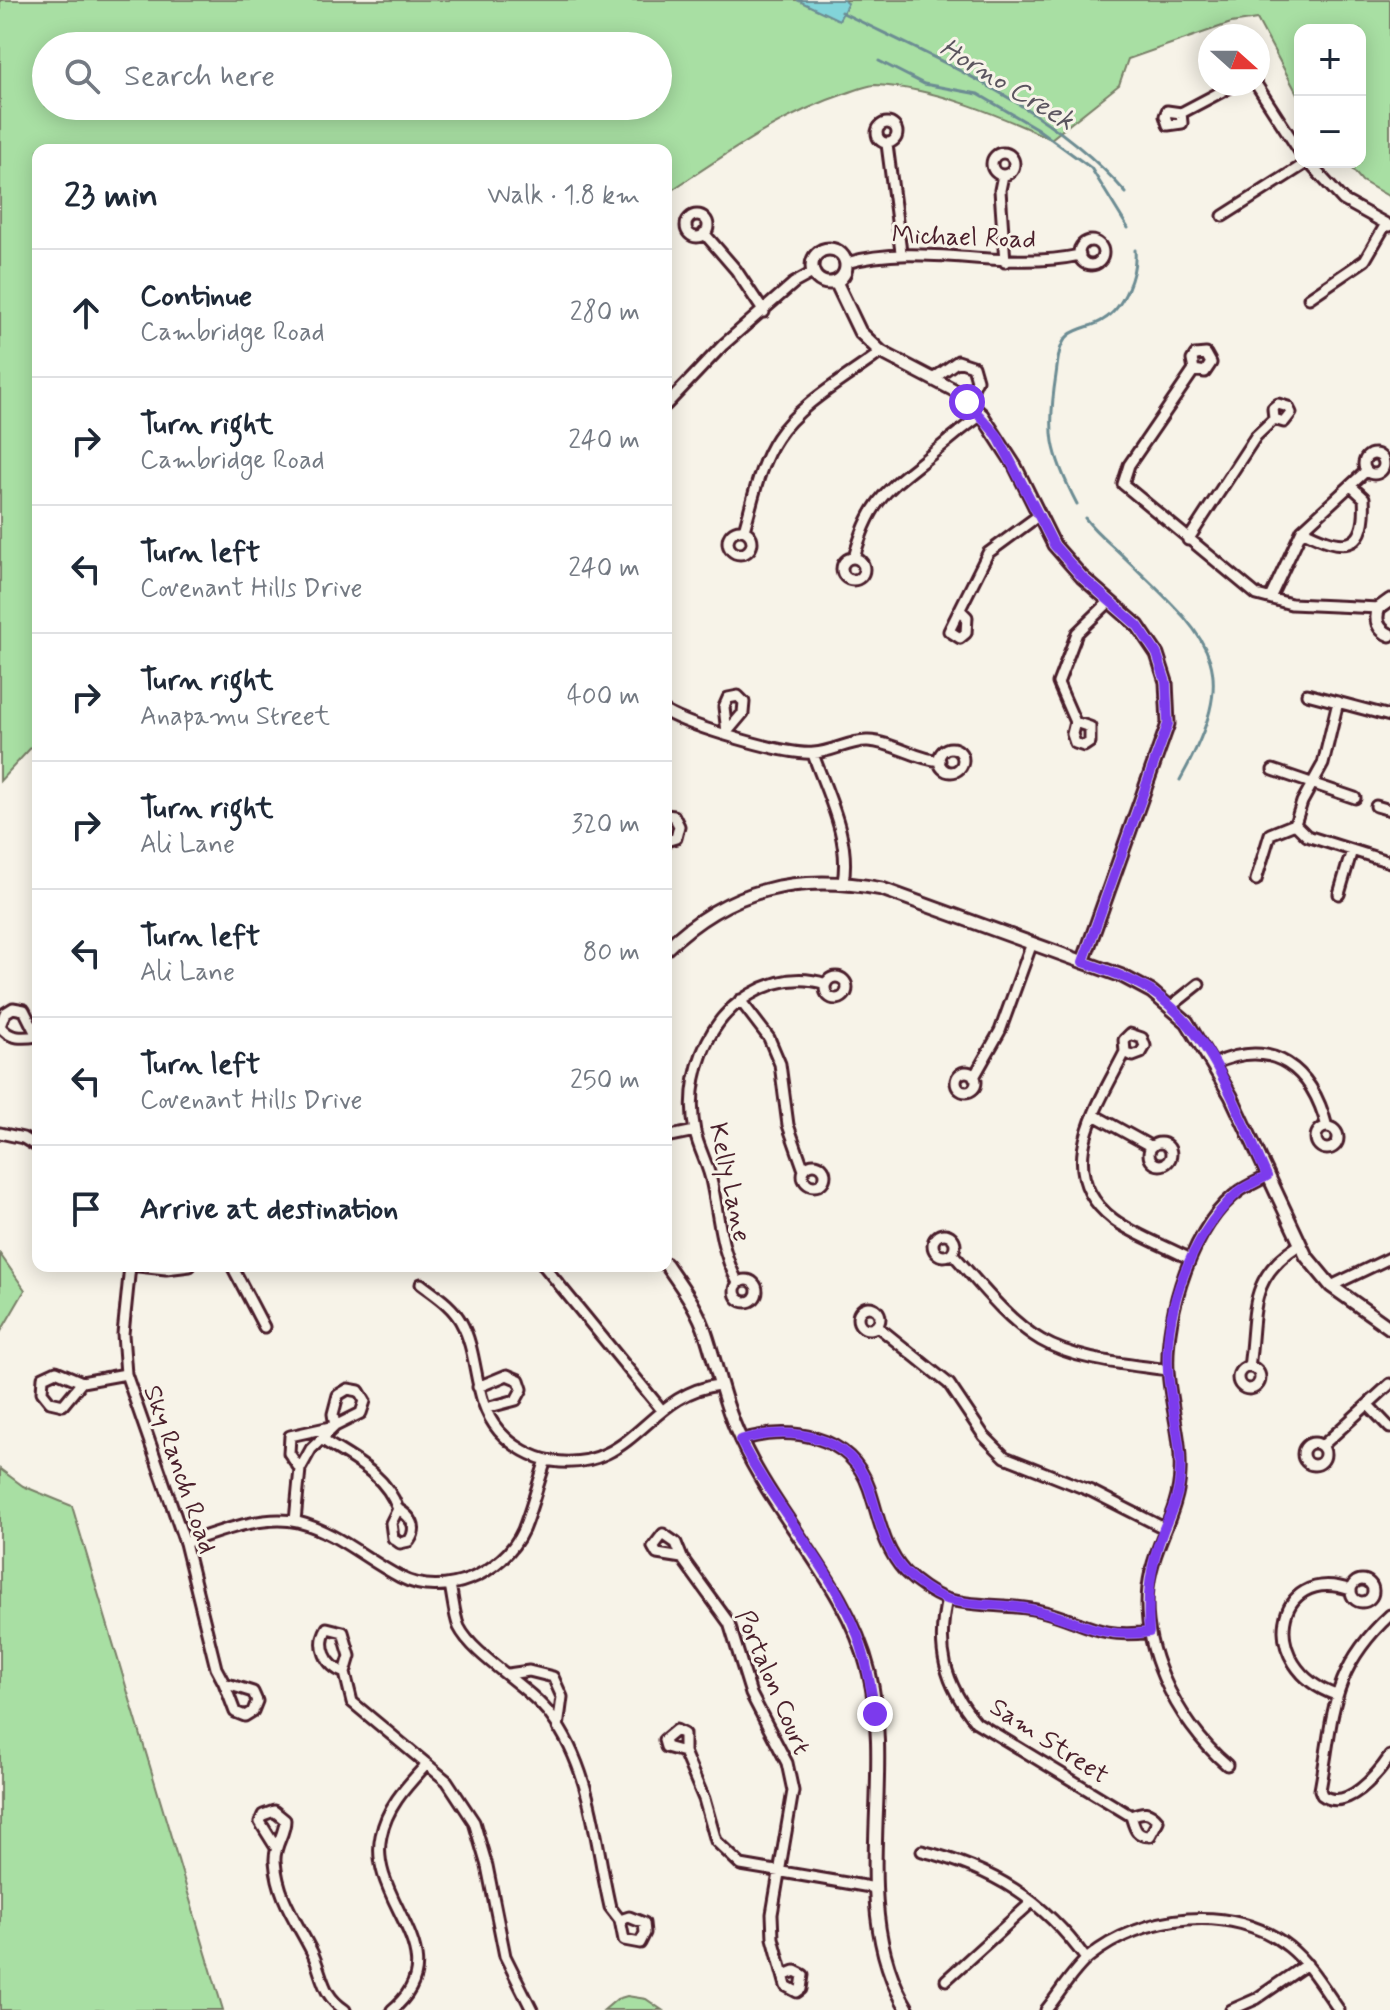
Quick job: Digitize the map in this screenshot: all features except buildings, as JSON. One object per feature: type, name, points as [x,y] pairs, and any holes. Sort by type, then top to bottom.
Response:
[{"type":"street","points":[[1181,113],[1213,96]]},
{"type":"street","points":[[1264,96],[1294,143]]},
{"type":"street","points":[[887,144],[901,252]]},
{"type":"street","points":[[1223,216],[1299,168]]},
{"type":"street","points":[[1309,298],[1365,260],[1388,225],[1343,200],[1314,168]]},
{"type":"street","points":[[1003,175],[1000,190],[1005,262]]},
{"type":"street","points":[[704,233],[736,270],[764,312]]},
{"type":"street","points":[[825,250],[841,253],[846,263],[844,274],[836,282],[820,281],[814,272],[813,261],[825,250]]},
{"type":"street","name":"Michael Road","points":[[846,263],[901,252],[1005,262],[1050,261],[1080,255]]},
{"type":"street","points":[[672,399],[723,345],[794,283],[814,272]]},
{"type":"street","points":[[836,282],[860,332],[881,352],[933,379],[982,415],[1015,466],[1054,545],[1109,602],[1138,626],[1157,654],[1166,682],[1168,724],[1083,962]]},
{"type":"street","points":[[744,530],[767,456],[790,421],[881,352]]},
{"type":"street","points":[[933,379],[949,364],[958,361],[973,366],[977,380],[967,402]]},
{"type":"street","points":[[1194,370],[1123,476],[1123,484],[1129,492],[1239,583],[1291,604],[1378,614]]},
{"type":"street","points":[[854,558],[862,530],[875,504],[895,480],[982,415]]},
{"type":"street","points":[[1188,540],[1256,436],[1274,419]]},
{"type":"street","points":[[1270,598],[1302,530],[1366,471]]},
{"type":"street","points":[[1302,530],[1337,546],[1349,545],[1356,540],[1365,510],[1364,498],[1351,486]]},
{"type":"street","points":[[961,611],[971,579],[988,553],[1038,516]]},
{"type":"street","points":[[1378,614],[1390,600]]},
{"type":"street","points":[[1075,722],[1058,683],[1077,633],[1109,602]]},
{"type":"street","points":[[1378,614],[1381,629],[1390,635]]},
{"type":"street","points":[[1307,694],[1390,716]]},
{"type":"street","points":[[1295,824],[1302,802],[1330,744],[1338,702]]},
{"type":"street","points":[[672,714],[705,728],[782,749],[813,754],[868,741],[923,759],[940,761]]},
{"type":"street","points":[[813,754],[841,833],[845,853],[843,882]]},
{"type":"street","points":[[1273,770],[1355,798]]},
{"type":"street","points":[[1376,806],[1390,810]]},
{"type":"street","points":[[672,816],[679,826],[676,838],[672,839]]},
{"type":"street","points":[[1295,824],[1307,836],[1390,862]]},
{"type":"street","points":[[1256,880],[1270,834],[1295,824]]},
{"type":"street","points":[[1339,894],[1352,850]]},
{"type":"street","points":[[672,943],[688,928],[732,900],[784,885],[843,882],[882,889],[1132,981],[1187,1022],[1214,1064],[1299,1245],[1331,1286],[1390,1328]]},
{"type":"street","points":[[974,1077],[1000,1031],[1032,943]]},
{"type":"street","name":"Kelly Lane","points":[[738,1283],[723,1254],[711,1176],[695,1131],[694,1086],[702,1051],[720,1019],[740,1000],[769,983],[794,978],[826,984]]},
{"type":"street","points":[[1170,1007],[1199,984]]},
{"type":"street","points":[[740,1000],[769,1038],[780,1064],[788,1125],[804,1170]]},
{"type":"street","points":[[1125,1052],[1082,1146],[1083,1182],[1096,1203],[1114,1220],[1190,1259]]},
{"type":"street","points":[[1214,1064],[1249,1053],[1289,1063],[1312,1087],[1327,1127]]},
{"type":"street","points":[[1094,1115],[1152,1147]]},
{"type":"street","points":[[672,1136],[695,1131]]},
{"type":"street","points":[[0,1133],[32,1143]]},
{"type":"street","points":[[1227,1765],[1200,1742],[1156,1657],[1149,1632],[1148,1585],[1164,1528],[1173,1512],[1181,1471],[1168,1370],[1178,1293],[1190,1259],[1211,1221],[1238,1192],[1267,1176]]},
{"type":"street","points":[[1249,1367],[1253,1305],[1262,1283],[1273,1266],[1299,1245]]},
{"type":"street","points":[[952,1253],[1017,1321],[1040,1339],[1124,1364],[1168,1370]]},
{"type":"street","points":[[1331,1286],[1390,1258]]},
{"type":"street","name":"Sky Ranch Road","points":[[129,1272],[123,1334],[126,1374],[185,1543],[216,1668],[224,1683]]},
{"type":"street","points":[[235,1272],[264,1327]]},
{"type":"street","points":[[549,1272],[661,1409]]},
{"type":"street","points":[[671,1272],[694,1306],[707,1336],[719,1385],[740,1440],[760,1479],[834,1591],[857,1634],[869,1674],[880,1748],[876,1888],[883,1951],[896,1990],[908,2010]]},
{"type":"street","points":[[421,1284],[448,1305],[462,1323],[478,1387],[486,1408],[505,1437],[546,1460],[579,1462],[601,1458],[631,1441],[661,1409],[692,1392],[719,1385]]},
{"type":"street","points":[[877,1326],[949,1384],[984,1436],[1005,1457],[1104,1496],[1164,1528]]},
{"type":"street","points":[[82,1382],[63,1405],[50,1402],[42,1392],[43,1377],[56,1371],[82,1382],[126,1374]]},
{"type":"street","points":[[478,1387],[507,1375],[519,1380],[522,1389],[516,1400],[486,1408]]},
{"type":"street","points":[[1322,1446],[1390,1384]]},
{"type":"street","points":[[1369,1406],[1390,1428]]},
{"type":"street","points":[[295,1521],[300,1469],[311,1449],[324,1441],[335,1426],[290,1436],[289,1453],[300,1469]]},
{"type":"street","points":[[740,1440],[790,1432],[811,1435],[841,1451],[862,1473],[895,1559],[917,1581],[947,1599],[1040,1611],[1109,1635],[1149,1632]]},
{"type":"street","points":[[324,1441],[378,1475],[391,1489],[398,1509]]},
{"type":"street","points":[[185,1543],[229,1528],[295,1521],[335,1536],[402,1578],[426,1585],[450,1585],[475,1578],[506,1555],[522,1531],[546,1460]]},
{"type":"street","name":"Portalon Court","points":[[682,1558],[729,1623],[751,1694],[787,1763],[793,1791],[772,1914],[773,1938],[785,1975]]},
{"type":"street","points":[[450,1585],[460,1628],[527,1689],[558,1728],[584,1785],[610,1907],[620,1920]]},
{"type":"street","points":[[1336,1695],[1304,1679],[1290,1661],[1284,1625],[1291,1605],[1303,1591],[1317,1585],[1351,1590]]},
{"type":"street","name":"Sam Street","points":[[947,1599],[940,1628],[946,1672],[976,1722],[1024,1755],[1131,1816]]},
{"type":"street","points":[[1390,1615],[1355,1653],[1336,1695],[1320,1790],[1327,1799],[1344,1797],[1363,1787],[1390,1756]]},
{"type":"street","points":[[345,1673],[336,1670],[322,1650],[321,1639],[327,1628],[343,1632],[348,1643],[345,1673],[352,1702],[447,1781],[474,1822],[487,1866],[505,1956],[532,2010]]},
{"type":"street","points":[[508,1674],[529,1671],[553,1677],[562,1697],[558,1728]]},
{"type":"street","points":[[684,1752],[704,1799],[716,1841],[741,1865],[876,1888]]},
{"type":"street","points":[[392,2010],[407,1998],[416,1978],[418,1959],[413,1939],[385,1885],[380,1862],[380,1838],[398,1797],[427,1764]]},
{"type":"street","points":[[275,1846],[279,1889],[286,1909],[313,1954],[326,1994],[345,2010]]},
{"type":"street","points":[[922,1851],[968,1862],[1032,1902],[1068,1934],[1086,1959]]},
{"type":"street","points":[[946,1980],[1032,1902]]},
{"type":"street","points":[[1046,2010],[1086,1959],[1123,1933],[1170,1919],[1223,1921],[1261,1929],[1290,1947],[1307,1964],[1339,2010]]},
{"type":"street","points":[[1231,2010],[1256,1999],[1307,1964]]},
{"type":"green space","points":[[0,0],[1390,0],[1390,197],[1362,181],[1351,168],[1366,168],[1366,24],[1294,24],[1294,88],[1270,43],[1270,24],[1260,24],[1257,19],[1228,24],[1198,24],[1198,35],[1128,59],[1119,85],[1051,139],[944,97],[873,85],[822,102],[776,124],[672,190],[672,144],[32,144],[32,746],[0,781]]},
{"type":"green space","points":[[0,1254],[25,1290],[0,1333]]},
{"type":"green space","points":[[0,1469],[23,1486],[72,1506],[223,2010],[0,2010]]},
{"type":"green space","points":[[627,1996],[646,1999],[662,2010],[604,2010],[617,1999]]},
{"type":"water","points":[[797,0],[843,0],[848,3],[839,20]]},
{"type":"waterway","name":"Horno Creek","points":[[841,12],[955,68],[1029,111],[1064,135],[1126,193]]},
{"type":"waterway","points":[[879,61],[924,84],[978,94],[1036,128],[1091,168],[1128,228]]},
{"type":"waterway","points":[[1077,504],[1061,470],[1053,442],[1053,395],[1059,354],[1069,335],[1099,322],[1123,299],[1131,279],[1135,250]]},
{"type":"waterway","points":[[1085,518],[1178,610],[1208,655],[1213,680],[1211,707],[1200,740],[1180,780]]},
{"type":"route","points":[[875,1714],[869,1674],[857,1634],[815,1559],[760,1479],[740,1440],[790,1432],[811,1435],[841,1451],[853,1461],[868,1485],[877,1520],[895,1559],[917,1581],[947,1599],[1040,1611],[1109,1635],[1149,1632],[1147,1595],[1150,1574],[1164,1528],[1173,1512],[1181,1471],[1168,1370],[1178,1293],[1190,1259],[1211,1221],[1238,1192],[1267,1176],[1231,1096],[1187,1022],[1152,992],[1122,976],[1083,962],[1168,724],[1166,682],[1157,654],[1138,626],[1082,577],[1054,545],[997,435],[967,402]]}]
